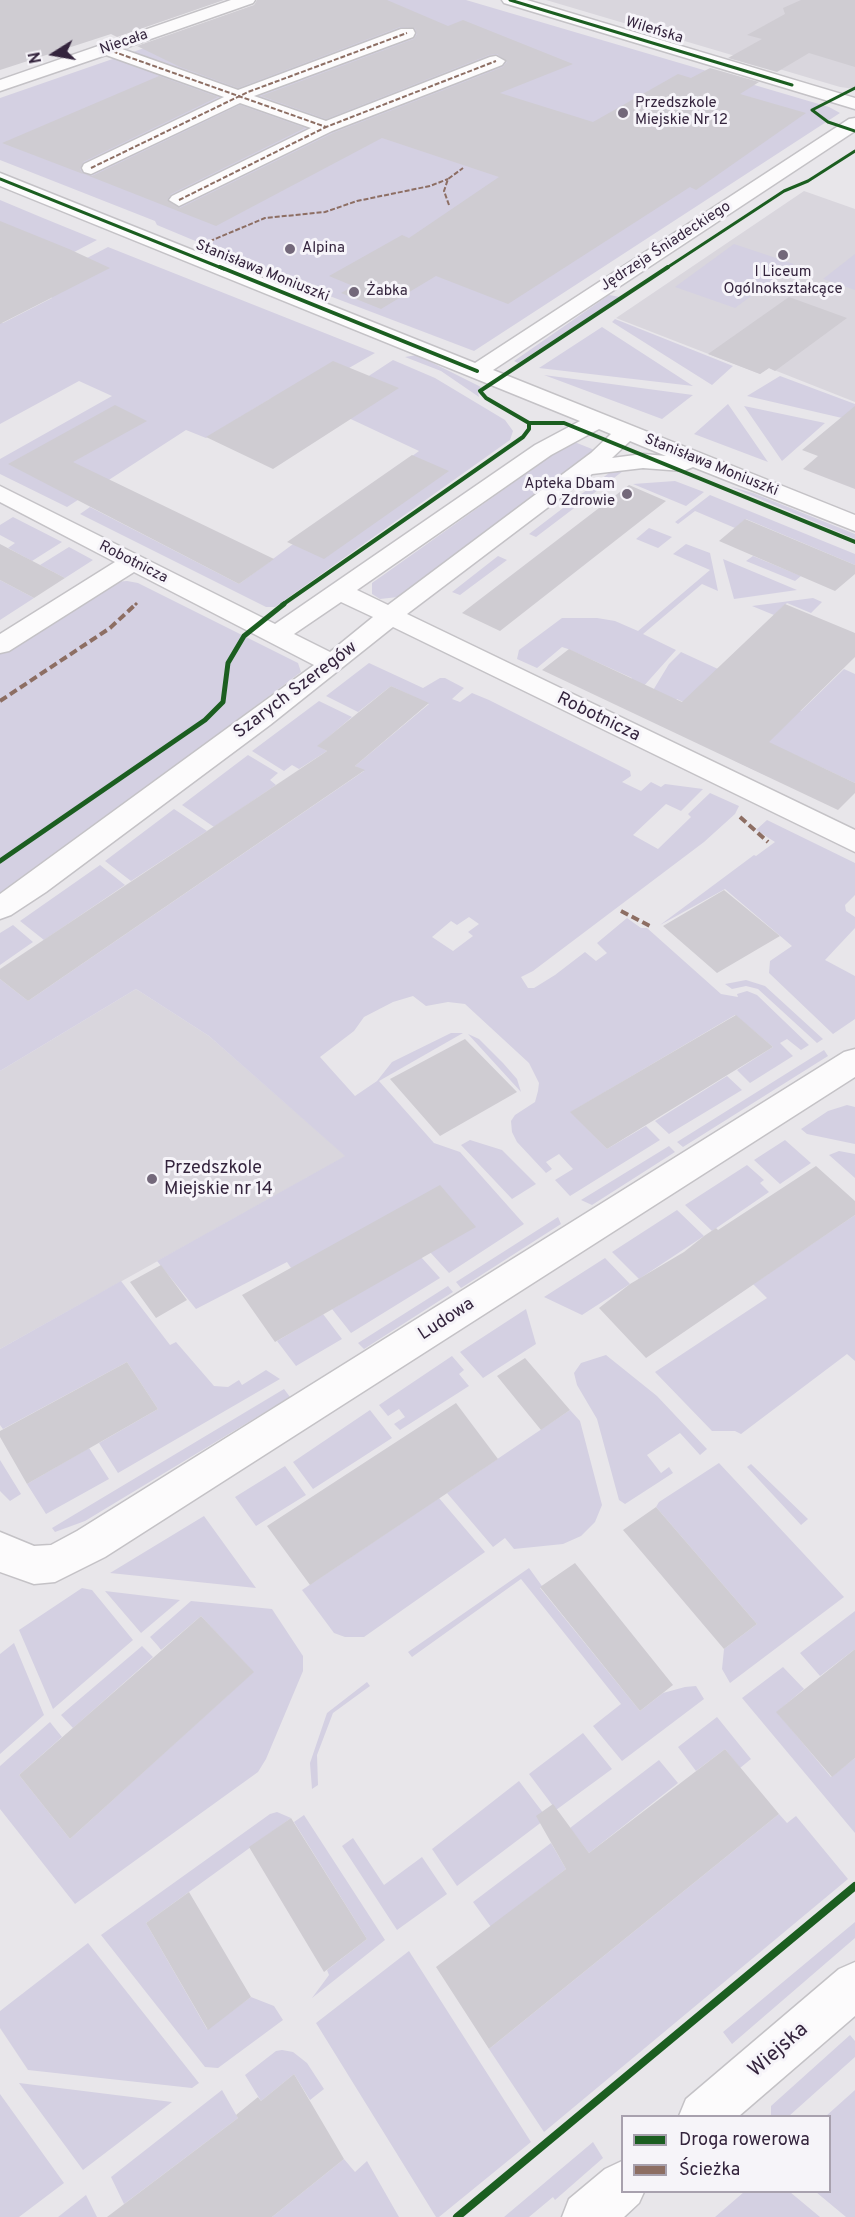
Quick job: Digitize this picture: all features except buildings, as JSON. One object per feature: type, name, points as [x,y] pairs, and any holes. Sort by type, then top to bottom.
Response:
[{"type":"street","name":"Niecała","points":[[0,86],[247,0]]},
{"type":"street","name":"Wileńska","points":[[510,0],[855,104]]},
{"type":"street","points":[[91,168],[240,96],[407,33]]},
{"type":"street","points":[[106,49],[326,127]]},
{"type":"street","points":[[178,200],[326,127],[496,61]]},
{"type":"street","name":"Jędrzeja Śniadeckiego","points":[[477,371],[855,123]]},
{"type":"street","name":"Stanisława Moniuszki","points":[[0,179],[855,524]]},
{"type":"street","points":[[516,387],[545,422],[546,439],[543,450]]},
{"type":"street","points":[[275,636],[543,450],[598,420]]},
{"type":"street","name":"Szarych Szeregów","points":[[0,908],[72,859],[332,664],[390,616],[586,468],[627,431]]},
{"type":"street","points":[[586,468],[643,461],[721,469]]},
{"type":"street","name":"Robotnicza","points":[[0,493],[332,664]]},
{"type":"street","points":[[0,645],[132,562]]},
{"type":"street","name":"Robotnicza","points":[[341,592],[855,842]]},
{"type":"street","name":"Ludowa","points":[[17,1558],[55,1563],[91,1544],[855,1061]]},
{"type":"street","name":"Wiejska","points":[[704,2115],[855,1985]]},
{"type":"street","points":[[587,2217],[621,2187]]},
{"type":"shaded area","points":[[283,0],[466,0],[829,107],[840,113],[474,351],[306,287],[157,225],[155,221],[0,160],[0,98]]},
{"type":"shaded area","points":[[546,0],[855,0],[855,89],[840,87]]},
{"type":"shaded area","name":"I Liceum Ogólnokształcące","points":[[804,191],[855,209],[855,402],[769,368],[760,374],[616,318]]},
{"type":"shaded area","points":[[0,200],[97,240],[40,270],[0,275]]},
{"type":"shaded area","points":[[734,244],[794,264],[735,308],[675,287]]},
{"type":"shaded area","points":[[108,247],[375,353],[349,368],[270,399],[206,438],[186,430],[67,507],[0,474],[0,459],[112,396],[79,381],[0,424],[0,322],[3,323],[52,298],[51,277]]},
{"type":"shaded area","points":[[855,254],[855,290],[823,279]]},
{"type":"shaded area","points":[[609,295],[620,297],[518,363],[514,361]]},
{"type":"shaded area","points":[[615,319],[733,366],[712,385],[612,322]]},
{"type":"shaded area","points":[[602,327],[693,386],[539,368]]},
{"type":"shaded area","points":[[417,355],[481,387],[478,392],[479,397],[441,371],[405,357]]},
{"type":"shaded area","points":[[393,360],[435,378],[505,420],[513,431],[510,440],[275,607],[266,607],[80,514],[90,507],[239,584],[419,451],[323,406]]},
{"type":"shaded area","points":[[544,375],[693,395],[662,419]]},
{"type":"shaded area","points":[[780,376],[855,404],[855,421],[747,396]]},
{"type":"shaded area","points":[[728,404],[768,462],[694,434]]},
{"type":"shaded area","points":[[744,406],[825,423],[782,461]]},
{"type":"shaded area","points":[[572,441],[597,451],[398,597],[380,599],[372,594],[372,583]]},
{"type":"shaded area","points":[[631,465],[536,537],[529,534],[609,473]]},
{"type":"shaded area","points":[[675,481],[704,492],[686,506],[633,484]]},
{"type":"shaded area","points":[[729,486],[753,493],[855,534],[855,539]]},
{"type":"shaded area","points":[[710,495],[855,554],[855,565],[746,519],[735,528],[695,511],[678,524],[675,522]]},
{"type":"shaded area","points":[[13,517],[62,542],[32,561],[8,548],[15,543],[0,535],[0,525]]},
{"type":"shaded area","points":[[649,528],[672,537],[658,548],[636,539]]},
{"type":"shaded area","points":[[686,544],[710,553],[718,591],[702,584],[643,634],[676,650],[625,707],[632,678],[568,649],[562,647],[537,668],[517,659],[519,650],[562,618],[597,618],[615,621],[638,631],[710,570],[673,554]]},
{"type":"shaded area","points":[[69,547],[93,560],[65,578],[40,565]]},
{"type":"shaded area","points":[[498,556],[507,560],[460,595],[452,592]]},
{"type":"shaded area","points":[[753,556],[801,576],[795,581],[746,561]]},
{"type":"shaded area","points":[[723,559],[797,590],[734,599]]},
{"type":"shaded area","points":[[0,580],[34,598],[0,620]]},
{"type":"shaded area","points":[[114,582],[138,583],[298,663],[301,672],[26,878],[0,893],[0,654],[103,587]]},
{"type":"shaded area","points":[[813,598],[822,602],[811,613],[787,603],[774,615],[752,606]]},
{"type":"shaded area","points":[[681,652],[742,680],[743,731],[677,699],[661,713],[638,715],[669,664]]},
{"type":"shaded area","points":[[369,663],[423,688],[440,678],[445,678],[464,688],[452,699],[460,702],[472,693],[489,700],[630,771],[631,776],[622,782],[641,791],[651,782],[661,787],[665,784],[703,789],[681,811],[666,804],[633,835],[658,849],[691,817],[688,814],[710,793],[739,806],[735,814],[704,842],[533,971],[521,977],[528,988],[534,988],[585,952],[596,961],[607,953],[597,943],[627,918],[641,928],[647,928],[721,994],[738,997],[737,994],[747,991],[757,995],[809,1045],[801,1050],[787,1039],[780,1043],[793,1056],[750,1083],[737,1070],[773,1047],[735,1015],[571,1112],[607,1149],[646,1126],[660,1140],[570,1196],[555,1180],[573,1169],[559,1154],[546,1162],[552,1169],[546,1173],[517,1142],[512,1132],[511,1121],[515,1115],[535,1102],[538,1091],[539,1083],[529,1063],[465,1004],[448,1002],[426,1006],[413,996],[393,1002],[364,1017],[354,1031],[320,1057],[355,1096],[377,1081],[392,1062],[451,1033],[463,1033],[379,1081],[434,1143],[460,1152],[524,1224],[449,1273],[430,1252],[291,1268],[287,1262],[196,1309],[157,1261],[345,1156],[209,1036],[136,989],[0,1071],[0,979],[28,1001],[364,771],[355,766],[429,704],[391,686],[358,712],[326,696]],"holes":[[[469,917],[479,924],[468,932],[473,936],[453,951],[432,937],[451,921],[457,925]]]},
{"type":"shaded area","points":[[844,669],[855,674],[855,783],[791,753],[767,776],[735,761],[777,700],[801,711]]},
{"type":"shaded area","points":[[319,701],[352,717],[318,746],[327,751],[299,769],[292,765],[284,771],[252,751]]},
{"type":"shaded area","points":[[248,755],[278,773],[270,780],[276,785],[214,827],[182,805]]},
{"type":"shaded area","points":[[174,809],[207,831],[131,881],[105,861]]},
{"type":"shaded area","points":[[767,820],[855,863],[855,895],[845,905],[846,911],[855,917],[855,928],[825,960],[855,976],[855,1019],[833,1034],[769,973],[770,961],[792,946],[725,889],[660,925],[775,842],[756,830]]},
{"type":"shaded area","points":[[100,865],[125,885],[44,940],[20,921]]},
{"type":"shaded area","points":[[13,925],[33,942],[0,965],[0,933]]},
{"type":"shaded area","points":[[746,980],[765,986],[823,1039],[817,1043],[758,989],[746,986],[732,989],[725,984]]},
{"type":"shaded area","name":"Przedszkole Miejskie nr 14","points":[[136,989],[209,1036],[346,1156],[0,1349],[0,1071]]},
{"type":"shaded area","points":[[468,1034],[479,1039],[503,1063],[517,1079],[521,1092]]},
{"type":"shaded area","points":[[824,1050],[828,1056],[683,1147],[677,1142]]},
{"type":"shaded area","points":[[727,1076],[742,1090],[669,1134],[655,1121]]},
{"type":"shaded area","points":[[847,1105],[855,1107],[855,1144],[807,1134],[801,1129],[828,1111]]},
{"type":"shaded area","points":[[470,1140],[502,1150],[536,1184],[512,1199],[461,1145]]},
{"type":"shaded area","points":[[785,1140],[811,1163],[780,1184],[754,1160]]},
{"type":"shaded area","points":[[669,1146],[675,1152],[592,1205],[581,1200]]},
{"type":"shaded area","points":[[839,1151],[855,1154],[855,1178],[829,1155]]},
{"type":"shaded area","points":[[747,1165],[764,1180],[760,1183],[769,1192],[712,1231],[685,1205]]},
{"type":"shaded area","points":[[677,1210],[704,1236],[639,1279],[612,1252]]},
{"type":"shaded area","points":[[855,1215],[855,1361],[847,1354],[741,1434],[735,1431],[712,1431],[655,1372],[767,1298],[753,1284]]},
{"type":"shaded area","points":[[558,1217],[561,1224],[461,1288],[456,1282]]},
{"type":"shaded area","points":[[421,1257],[440,1278],[351,1333],[332,1309]]},
{"type":"shaded area","points":[[605,1258],[630,1284],[582,1315],[544,1297]]},
{"type":"shaded area","points":[[121,1281],[170,1345],[176,1342],[214,1386],[228,1387],[239,1380],[242,1385],[266,1370],[280,1379],[118,1473],[99,1443],[158,1409],[127,1362],[3,1429],[0,1425],[0,1349]]},
{"type":"shaded area","points":[[448,1286],[453,1292],[364,1349],[358,1343]]},
{"type":"shaded area","points":[[526,1309],[536,1344],[483,1378],[460,1352]]},
{"type":"shaded area","points":[[323,1314],[342,1339],[296,1366],[277,1341]]},
{"type":"shaded area","points":[[606,1355],[657,1396],[707,1449],[700,1455],[680,1433],[647,1455],[661,1473],[669,1467],[673,1473],[625,1504],[619,1500],[597,1419],[577,1385],[574,1373],[581,1363]]},
{"type":"shaded area","points":[[452,1356],[464,1370],[459,1374],[469,1386],[400,1430],[394,1424],[405,1417],[399,1409],[388,1416],[379,1405]]},
{"type":"shaded area","points":[[284,1389],[290,1397],[85,1521],[55,1532],[52,1528]]},
{"type":"shaded area","points":[[370,1410],[392,1438],[313,1489],[293,1462]]},
{"type":"shaded area","points":[[570,1410],[580,1421],[602,1505],[595,1522],[581,1536],[563,1544],[514,1549],[505,1538],[493,1547],[447,1493]]},
{"type":"shaded area","points":[[89,1448],[109,1479],[46,1514],[27,1484]]},
{"type":"shaded area","points":[[0,1460],[21,1494],[10,1501],[0,1491]]},
{"type":"shaded area","points":[[719,1463],[844,1597],[730,1683],[722,1669],[724,1649],[757,1624],[656,1507],[659,1502]]},
{"type":"shaded area","points":[[751,1464],[808,1519],[801,1525],[747,1467]]},
{"type":"shaded area","points":[[285,1466],[306,1495],[256,1526],[235,1497]]},
{"type":"shaded area","points":[[439,1498],[485,1552],[364,1637],[345,1637],[334,1633],[302,1590]]},
{"type":"shaded area","points":[[204,1516],[256,1588],[110,1573]]},
{"type":"shaded area","points":[[529,1568],[542,1586],[540,1588],[640,1711],[663,1693],[685,1687],[696,1686],[704,1699],[622,1761],[593,1726],[621,1704],[521,1579],[412,1657],[408,1652]]},
{"type":"shaded area","points":[[82,1588],[92,1590],[133,1640],[53,1709],[19,1630]]},
{"type":"shaded area","points":[[105,1591],[180,1600],[141,1633]]},
{"type":"shaded area","points":[[191,1601],[272,1609],[303,1656],[303,1671],[266,1759],[258,1772],[75,1904],[0,1809],[0,1766],[50,1722],[62,1737],[19,1775],[70,1839],[253,1672],[201,1616],[161,1650],[150,1637]]},
{"type":"shaded area","points":[[855,1611],[855,1649],[820,1676],[800,1653]]},
{"type":"shaded area","points":[[14,1643],[44,1715],[0,1754],[0,1654]]},
{"type":"shaded area","points":[[142,1646],[153,1657],[73,1728],[61,1715]]},
{"type":"shaded area","points":[[783,1667],[804,1689],[777,1712],[831,1777],[855,1758],[855,1833],[742,1698]]},
{"type":"shaded area","points":[[367,1682],[370,1686],[333,1713],[317,1755],[318,1785],[312,1789],[310,1763],[327,1713]]},
{"type":"shaded area","points":[[717,1717],[751,1759],[740,1768],[725,1749],[696,1771],[678,1747]]},
{"type":"shaded area","points":[[583,1733],[612,1769],[556,1810],[529,1774]]},
{"type":"shaded area","points":[[659,1760],[678,1783],[589,1853],[570,1828]]},
{"type":"shaded area","points":[[519,1781],[547,1818],[457,1886],[432,1849]]},
{"type":"shaded area","points":[[277,1812],[291,1818],[146,1923],[207,2029],[251,1997],[274,2006],[283,2020],[218,2068],[205,2067],[101,1935],[270,1814]]},
{"type":"shaded area","points":[[779,1814],[787,1823],[796,1816],[848,1879],[544,2132],[489,2049]]},
{"type":"shaded area","points":[[304,1815],[385,1940],[312,1998],[329,1975],[327,1970],[367,1939],[294,1822]]},
{"type":"shaded area","points":[[353,1838],[384,1885],[422,1857],[447,1894],[397,1930],[342,1846]]},
{"type":"shaded area","points":[[551,1843],[566,1869],[491,1927],[473,1902]]},
{"type":"shaded area","points":[[855,1922],[855,1938],[732,2044],[723,2032]]},
{"type":"shaded area","points":[[88,1943],[199,2083],[192,2088],[28,2070],[0,2028],[0,2011]]},
{"type":"shaded area","points":[[409,1951],[531,2142],[439,2217],[436,2217],[316,2023]]},
{"type":"shaded area","points":[[850,2035],[855,2041],[855,2057],[790,2115],[771,2115],[771,2106]]},
{"type":"shaded area","points":[[276,2051],[293,2052],[307,2063],[324,2089],[310,2100],[294,2074],[261,2101],[245,2075]]},
{"type":"shaded area","points":[[19,2083],[172,2102],[83,2170]]},
{"type":"shaded area","points":[[222,2090],[238,2118],[124,2204],[111,2177]]},
{"type":"shaded area","points":[[855,2090],[855,2217],[846,2217],[817,2193],[831,2193],[831,2115],[827,2115]]},
{"type":"shaded area","points":[[0,2094],[64,2183],[19,2217],[0,2217]]},
{"type":"shaded area","points":[[593,2142],[603,2158],[555,2200],[553,2197],[529,2217],[504,2217]]},
{"type":"shaded area","points":[[344,2159],[355,2172],[367,2161],[399,2217],[272,2217]]},
{"type":"shaded area","points":[[743,2193],[791,2193],[820,2217],[715,2217]]},
{"type":"shaded area","points":[[86,2195],[97,2217],[58,2217]]},
{"type":"marked path","points":[[91,168],[248,92],[407,33]]},
{"type":"marked path","points":[[106,49],[326,127],[496,61]]},
{"type":"marked path","points":[[179,200],[326,127]]},
{"type":"marked path","points":[[449,205],[444,191],[448,179],[463,168]]},
{"type":"marked path","points":[[203,244],[265,218],[325,212],[357,201],[430,186],[448,179]]},
{"type":"marked path","points":[[0,701],[110,628],[137,603]]},
{"type":"marked path","points":[[740,817],[768,842]]},
{"type":"marked path","points":[[621,911],[652,927]]},
{"type":"cycle path","points":[[510,0],[792,85]]},
{"type":"cycle path","points":[[855,88],[812,110],[828,122],[855,131]]},
{"type":"cycle path","points":[[855,151],[808,181],[784,191],[480,391],[486,398],[529,423],[564,423],[855,542]]},
{"type":"cycle path","points":[[0,179],[477,371]]},
{"type":"cycle path","points":[[0,861],[205,720],[223,702],[228,663],[244,636],[282,605],[523,437],[529,429],[529,423]]},
{"type":"cycle path","points":[[457,2217],[855,1886]]},
{"type":"place","name":"Przedszkole Miejskie Nr 12","points":[[623,113]]},
{"type":"place","name":"Alpina","points":[[290,249]]},
{"type":"place","name":"I Liceum Ogólnokształcące","points":[[783,255]]},
{"type":"place","name":"Żabka","points":[[354,292]]},
{"type":"place","name":"Apteka Dbam O Zdrowie","points":[[627,494]]},
{"type":"place","name":"Przedszkole Miejskie nr 14","points":[[152,1179]]}]
